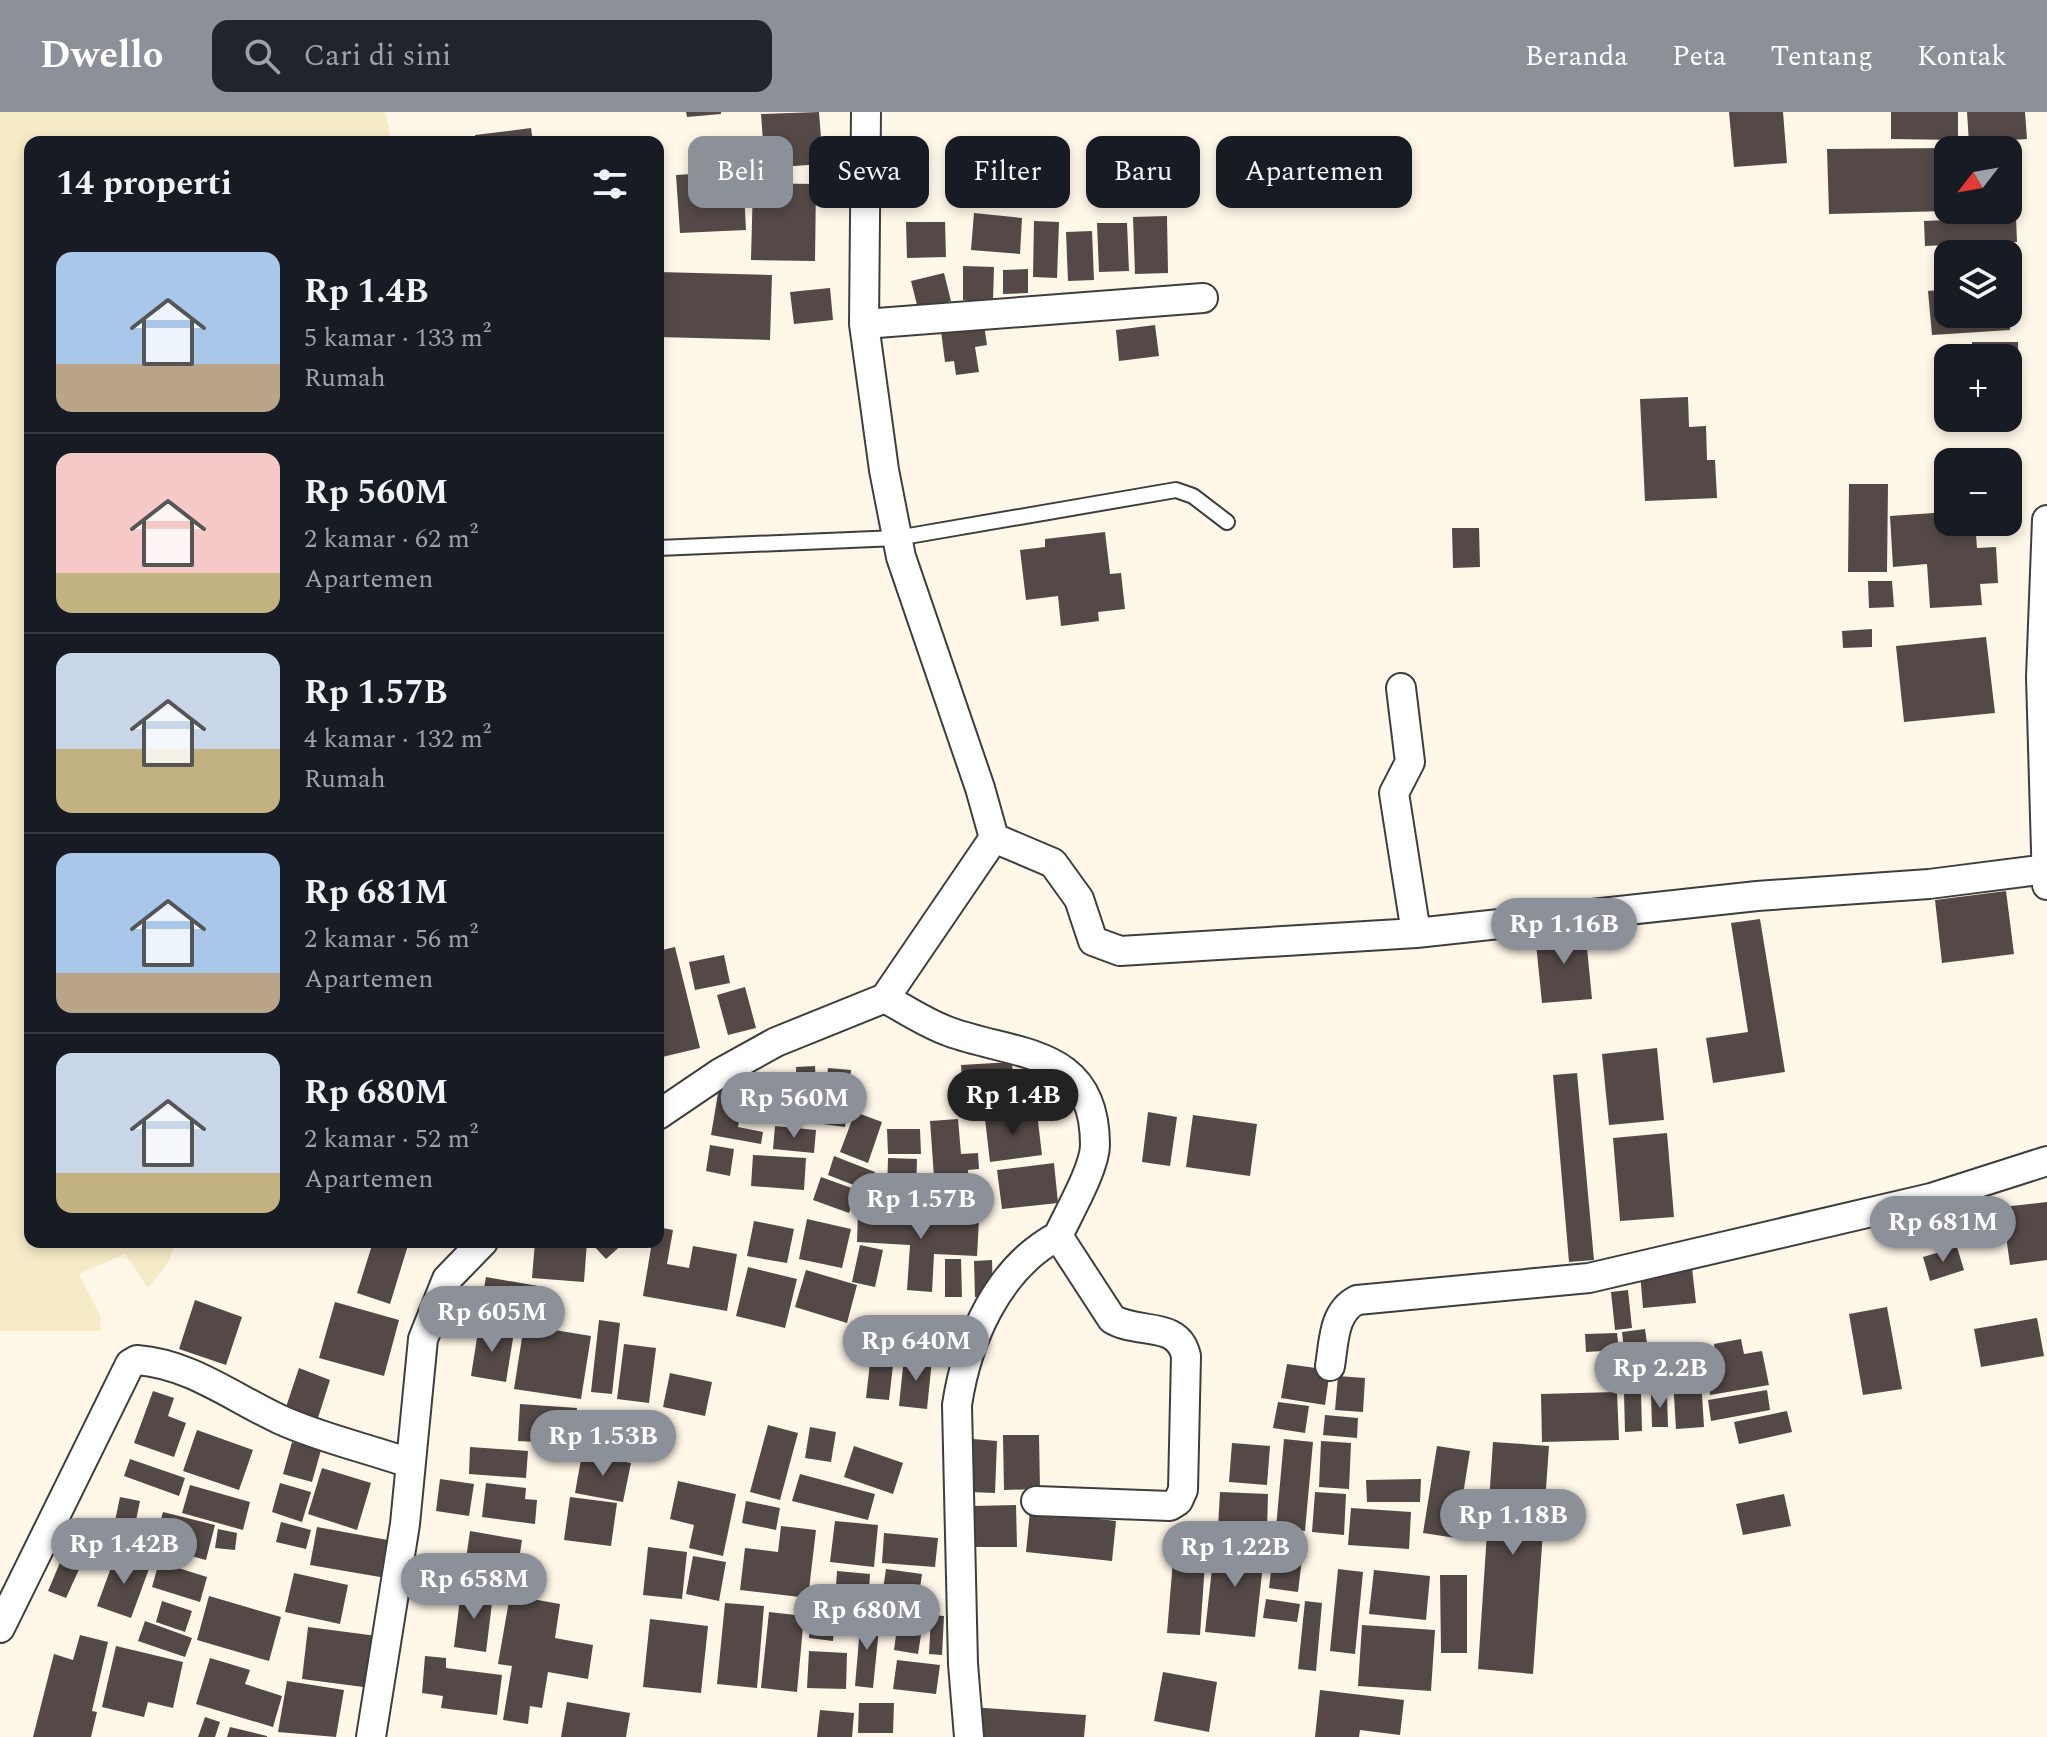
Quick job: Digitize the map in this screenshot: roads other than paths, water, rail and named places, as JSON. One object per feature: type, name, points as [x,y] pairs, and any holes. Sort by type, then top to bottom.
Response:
[{"type":"street","points":[[866,112],[864,324],[897,538],[994,838],[1053,863],[1079,899],[1093,941],[1105,948],[1177,950],[1252,942],[1416,933],[1757,896],[2046,878],[2041,677],[2047,520]]},
{"type":"street","points":[[864,324],[1203,298]]},
{"type":"street","points":[[1401,688],[1410,762],[1394,793],[1416,933]]},
{"type":"street","points":[[664,1111],[720,1073],[776,1042],[885,998],[994,838]]},
{"type":"street","points":[[885,998],[951,1033],[1043,1056],[1069,1074],[1081,1091],[1095,1147],[1058,1236],[1018,1263],[985,1316],[961,1383],[957,1405],[963,1664],[969,1737]]},
{"type":"street","points":[[1330,1366],[1339,1316],[1345,1306],[1357,1300],[1589,1278],[1931,1198],[2047,1161]]},
{"type":"street","points":[[1036,1501],[1170,1506],[1178,1501],[1183,1490],[1186,1356],[1183,1343],[1172,1333],[1122,1326],[1112,1319],[1058,1236]]},
{"type":"street","points":[[371,1737],[400,1564],[423,1339],[447,1279],[477,1248]]},
{"type":"street","points":[[0,1628],[130,1364],[137,1360],[168,1364],[218,1386],[281,1420],[409,1463]]},
{"type":"lane","points":[[664,548],[897,538],[1176,490],[1193,496],[1227,522]]}]
